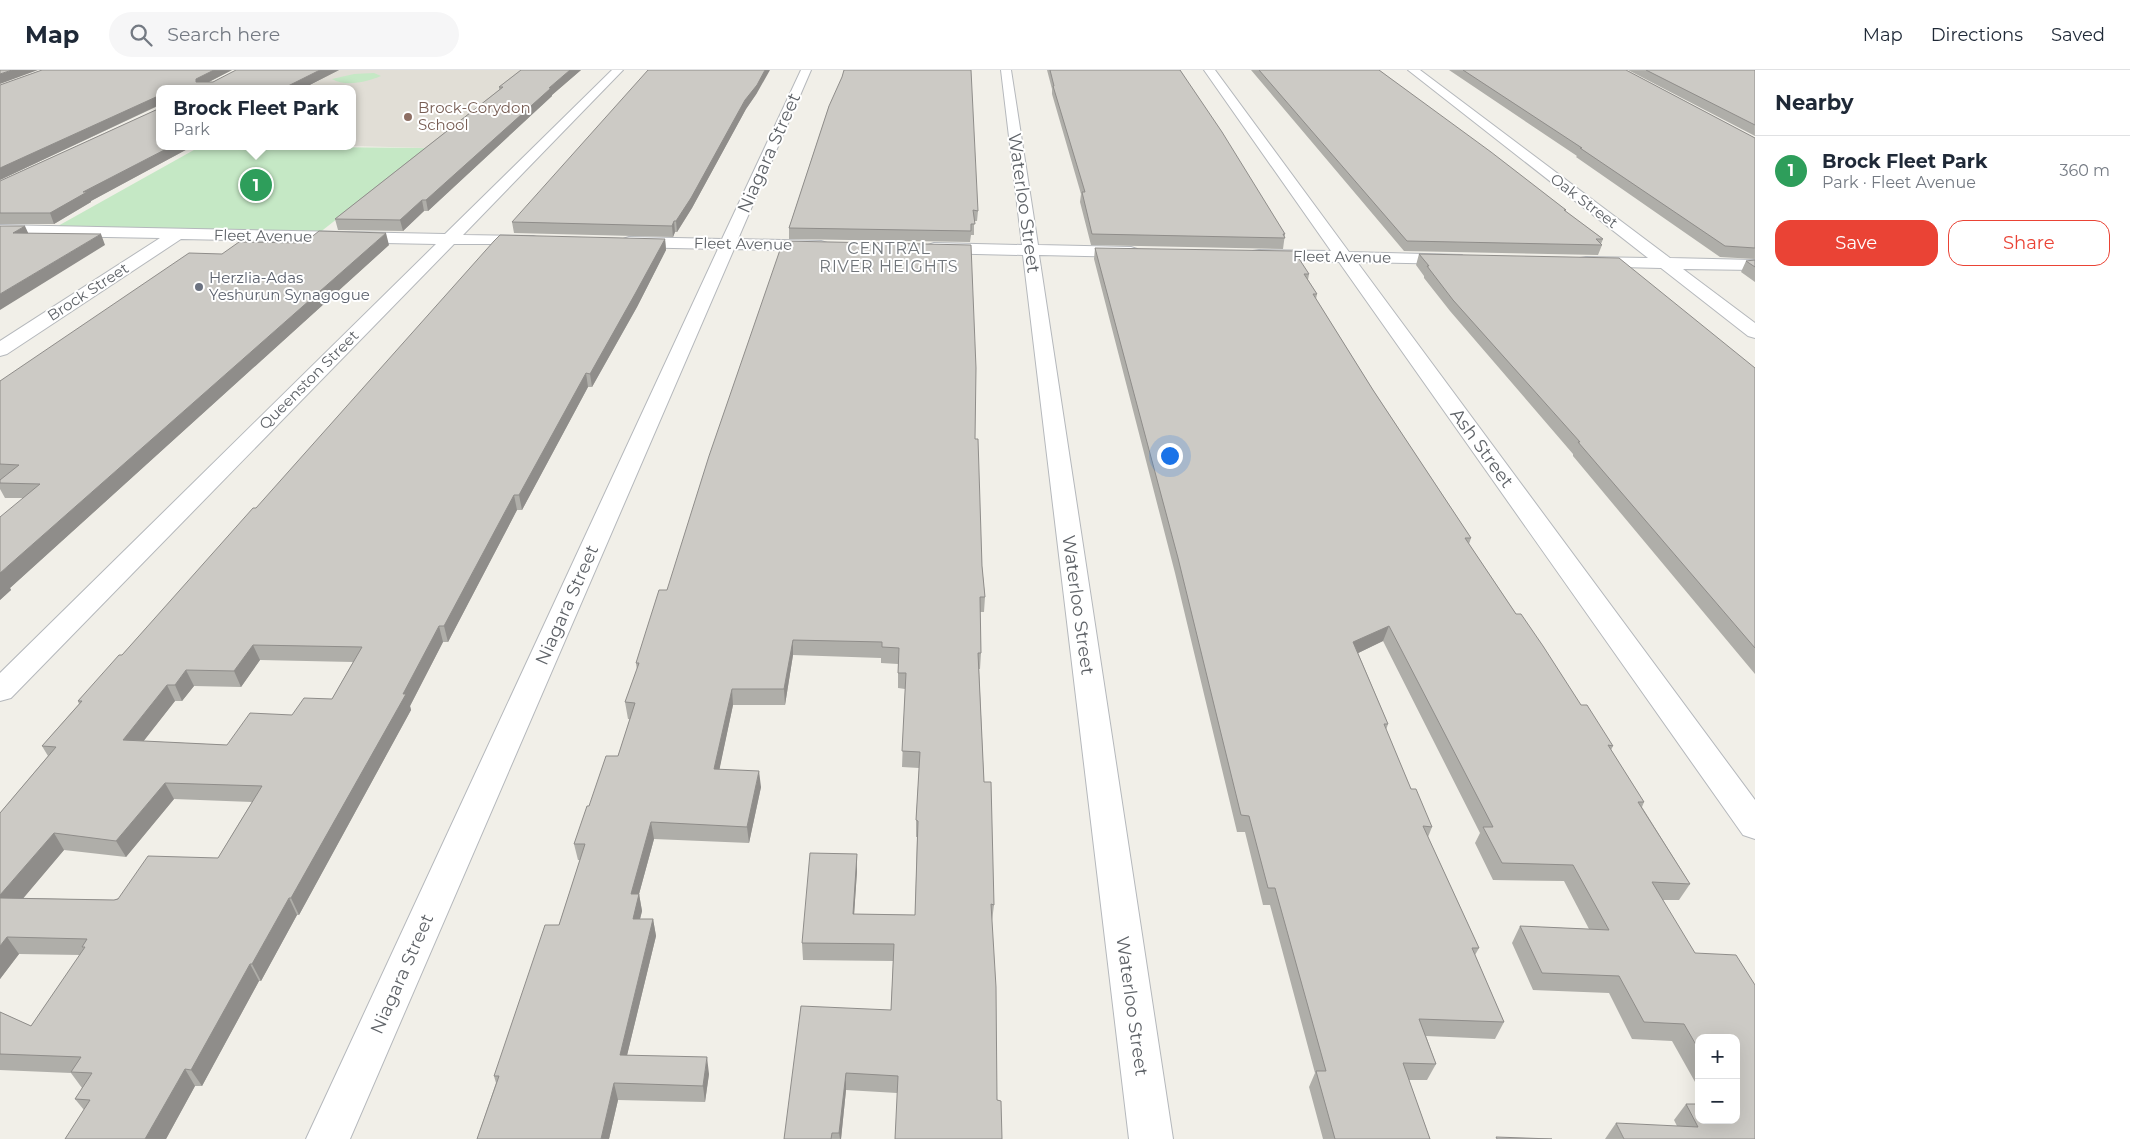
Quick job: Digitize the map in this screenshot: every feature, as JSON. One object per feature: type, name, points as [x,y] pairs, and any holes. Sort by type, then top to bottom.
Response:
[{"type":"street","name":"Queenston Street","points":[[0,691],[618,70]]},
{"type":"street","name":"Niagara Street","points":[[328,1139],[806,70]]},
{"type":"street","name":"Waterloo Street","points":[[1006,70],[1150,1139]]},
{"type":"street","name":"Ash Street","points":[[1209,70],[1755,826]]},
{"type":"street","name":"Oak Street","points":[[1413,70],[1755,332]]},
{"type":"street","name":"Fleet Avenue","points":[[0,230],[554,241]]},
{"type":"street","name":"Brock Street","points":[[0,350],[177,234]]},
{"type":"street","name":"Fleet Avenue","points":[[611,242],[835,246]]},
{"type":"street","points":[[921,248],[1146,253]]},
{"type":"street","name":"Fleet Avenue","points":[[1241,254],[1468,259]]},
{"type":"street","points":[[1571,262],[1755,265]]},
{"type":"shaded area","name":"Brock-Corydon School","points":[[338,70],[525,70],[427,148],[356,146],[356,85],[311,85]]},
{"type":"green space","points":[[374,73],[381,76],[363,82],[350,83],[343,83],[332,79],[354,74]]},
{"type":"green space","points":[[427,148],[314,237],[49,231],[194,150]]},
{"type":"building","points":[[0,70],[12,70],[0,74]]},
{"type":"building","points":[[42,70],[214,70],[196,79],[196,82],[213,82],[236,70],[320,70],[290,85],[156,85],[156,97],[0,168],[0,85]]},
{"type":"building","points":[[521,70],[570,70],[426,200],[422,200],[400,220],[335,219],[503,87],[499,87]]},
{"type":"building","points":[[648,70],[765,70],[757,85],[745,100],[691,198],[672,226],[512,222]]},
{"type":"building","points":[[844,70],[971,70],[978,211],[973,210],[975,224],[971,224],[971,231],[789,228],[829,106]]},
{"type":"building","points":[[1050,70],[1180,70],[1222,132],[1285,234],[1283,234],[1285,238],[1092,234],[1082,192],[1085,192],[1053,86]]},
{"type":"building","points":[[1259,70],[1379,70],[1491,152],[1603,239],[1596,239],[1602,245],[1407,241]]},
{"type":"building","points":[[1463,70],[1626,70],[1755,138],[1755,248],[1725,246],[1580,148],[1582,148]]},
{"type":"building","points":[[1646,70],[1755,70],[1755,125]]},
{"type":"building","points":[[156,110],[156,150],[164,150],[83,192],[87,192],[50,213],[0,213],[0,181]]},
{"type":"building","points":[[0,226],[25,226],[13,233],[101,234],[0,294]]},
{"type":"building","points":[[319,231],[386,233],[0,573],[0,517],[40,484],[0,483],[0,480],[19,465],[0,464],[0,381],[189,253],[222,254],[239,242],[304,243]]},
{"type":"building","points":[[500,235],[665,239],[590,374],[586,373],[519,495],[514,495],[444,626],[439,626],[403,694],[406,694],[291,898],[289,898],[252,964],[250,964],[191,1070],[185,1069],[145,1139],[65,1139],[90,1100],[75,1099],[92,1073],[71,1072],[81,1057],[0,1054],[0,1012],[31,1026],[85,947],[82,947],[87,939],[7,937],[0,946],[0,898],[114,900],[118,899],[148,856],[218,858],[262,786],[165,783],[116,841],[54,833],[0,895],[0,813],[56,747],[42,746],[82,701],[78,701],[119,655],[122,655],[253,508],[256,508]],"holes":[[[253,645],[362,647],[332,699],[304,698],[292,715],[250,713],[227,745],[123,740],[167,685],[175,685],[186,670],[234,671]]]},
{"type":"building","points":[[784,241],[971,245],[976,368],[975,439],[978,439],[982,566],[985,597],[980,597],[981,653],[978,653],[984,782],[991,782],[994,905],[991,904],[996,987],[997,1100],[1001,1101],[1002,1139],[895,1139],[898,1076],[846,1073],[839,1133],[832,1133],[831,1139],[784,1139],[801,1006],[891,1010],[894,944],[802,943],[810,853],[857,854],[853,914],[915,915],[918,821],[916,820],[920,752],[902,751],[906,673],[898,673],[899,648],[882,647],[882,642],[793,640],[784,689],[732,689],[714,769],[759,771],[747,827],[651,822],[631,894],[639,894],[633,919],[653,919],[620,1055],[707,1057],[703,1086],[614,1083],[601,1139],[477,1139],[499,1076],[494,1076],[545,925],[559,925],[585,844],[574,844],[587,806],[589,806],[606,756],[618,756],[635,703],[625,702],[639,663],[636,663],[659,590],[667,590],[709,456]]},
{"type":"building","points":[[1095,248],[1294,251],[1309,274],[1304,274],[1317,294],[1313,294],[1373,390],[1471,538],[1465,538],[1516,614],[1521,614],[1581,705],[1587,705],[1613,746],[1608,745],[1644,802],[1638,802],[1690,884],[1652,882],[1695,953],[1736,955],[1755,985],[1755,1139],[1624,1139],[1616,1123],[1698,1127],[1696,1124],[1740,1124],[1740,1034],[1695,1034],[1695,1043],[1684,1024],[1644,1022],[1619,976],[1542,973],[1520,926],[1609,930],[1573,865],[1502,863],[1483,827],[1493,827],[1389,626],[1353,642],[1388,724],[1384,724],[1411,789],[1416,789],[1432,827],[1423,826],[1479,948],[1472,948],[1504,1022],[1419,1019],[1436,1064],[1403,1063],[1430,1139],[1335,1139],[1316,1071],[1326,1071],[1275,888],[1268,888],[1249,816],[1241,815],[1178,558]]},
{"type":"building","points":[[1419,254],[1619,258],[1755,368],[1755,648],[1578,442],[1580,442],[1453,300]]},
{"type":"building","points":[[1755,260],[1755,267],[1746,261]]},
{"type":"building","points":[[1686,1104],[1695,1104],[1695,1121]]},
{"type":"building","points":[[1496,1137],[1552,1139],[1497,1139]]},
{"type":"place","name":"Brock-Corydon School","points":[[408,117]]},
{"type":"place","name":"Brock Fleet Park","points":[[256,185]]},
{"type":"place","name":"Herzlia-Adas Yeshurun Synagogue","points":[[199,287]]},
{"type":"district","name":"CENTRAL RIVER HEIGHTS","points":[[889,257]]}]
